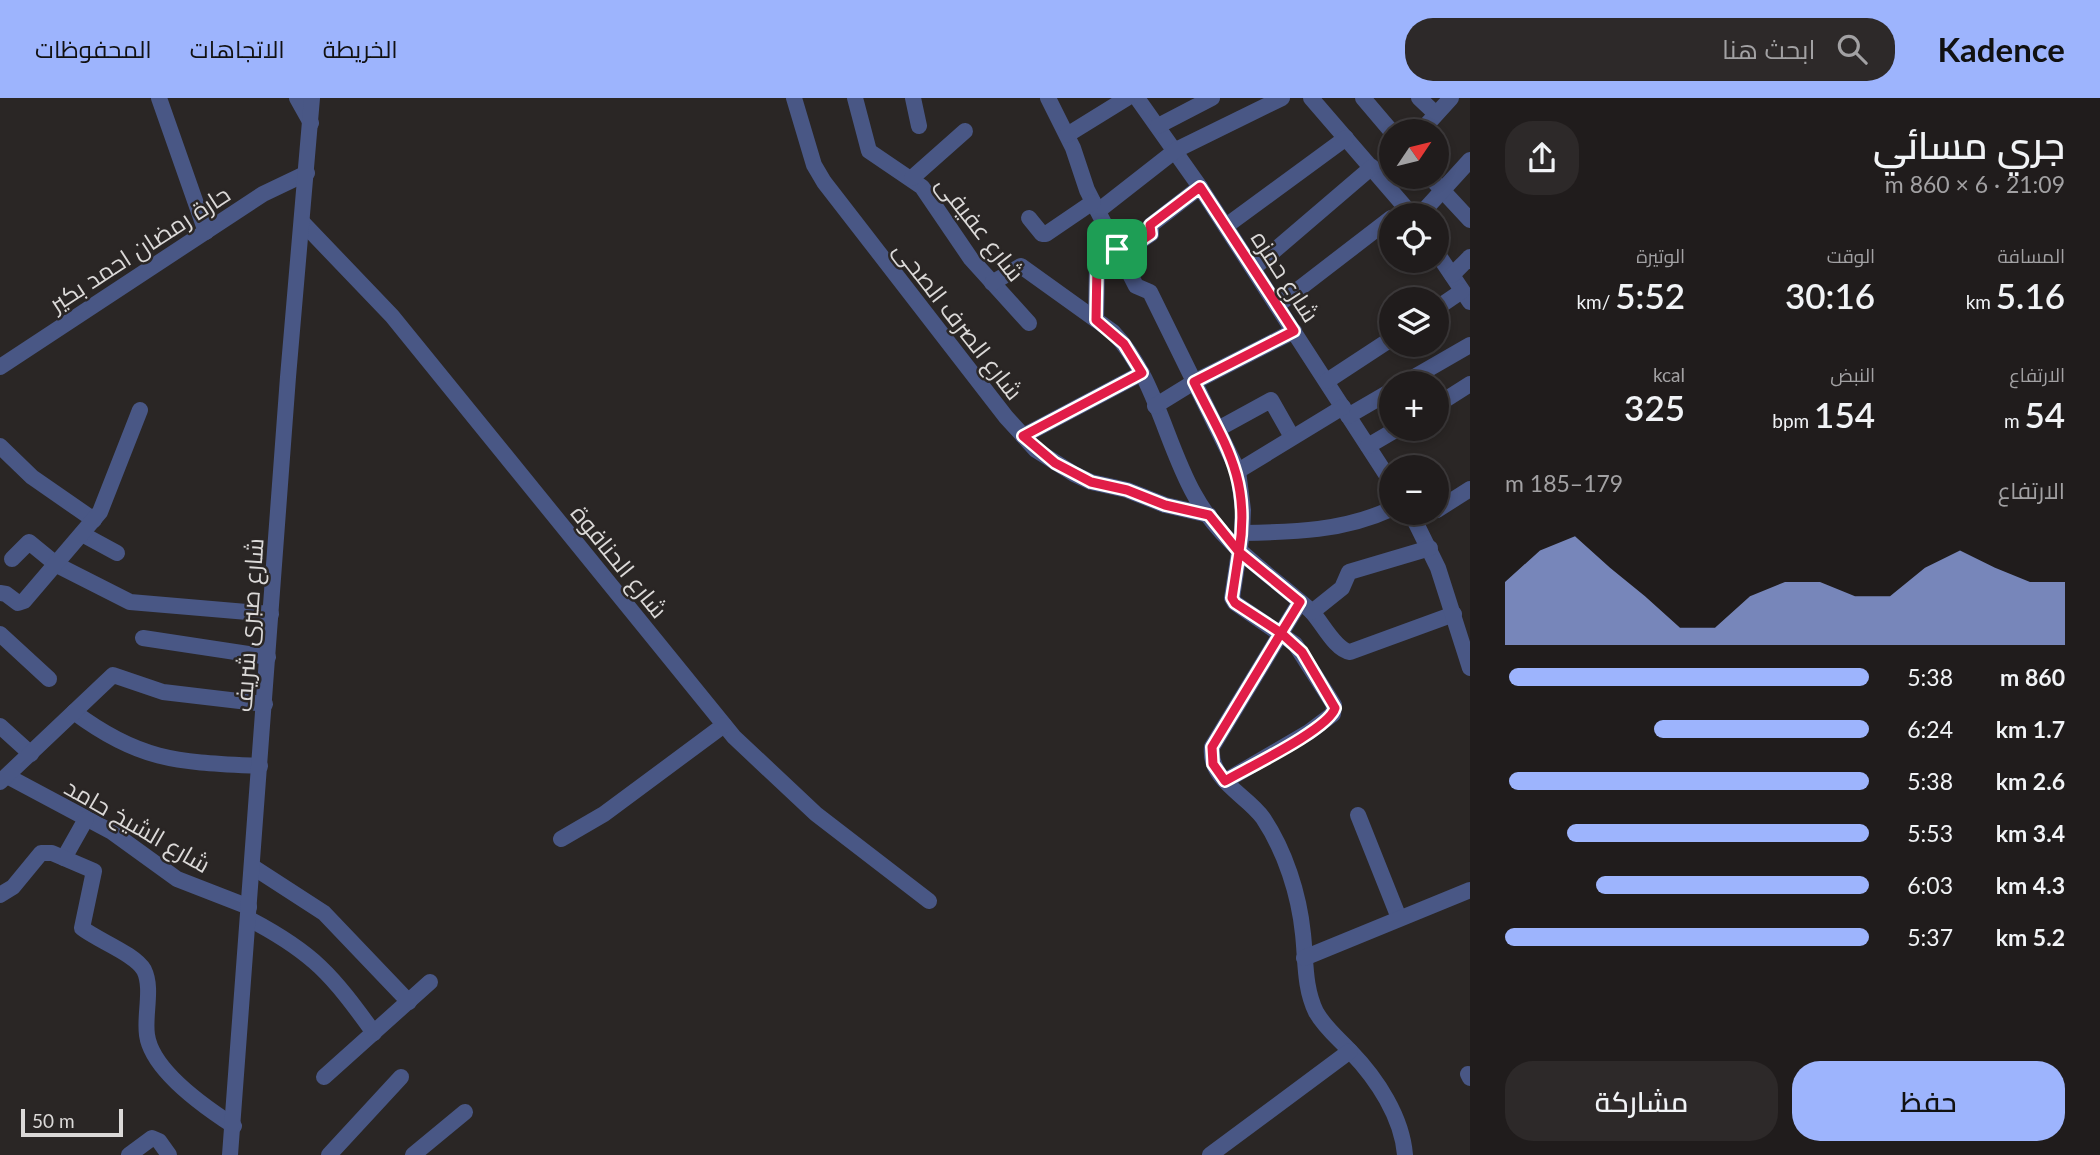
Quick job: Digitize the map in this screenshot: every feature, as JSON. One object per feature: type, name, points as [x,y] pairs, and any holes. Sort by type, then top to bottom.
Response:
[{"type":"street","points":[[159,98],[205,232]]},
{"type":"street","points":[[297,98],[311,123]]},
{"type":"street","name":"شارع صبرى شريف","points":[[230,1155],[312,98]]},
{"type":"street","name":"شارع الصرف الصحى","points":[[794,98],[814,165],[839,203],[1023,436],[1055,463],[1091,482],[1127,490],[1165,505],[1209,515]]},
{"type":"street","name":"شارع عفيفى","points":[[855,98],[869,151],[922,187],[971,259],[1029,323]]},
{"type":"street","points":[[913,98],[919,126]]},
{"type":"street","points":[[1067,135],[1127,98]]},
{"type":"street","name":"شارع حمزه","points":[[1137,98],[1176,150],[1379,463]]},
{"type":"street","points":[[1158,126],[1212,98]]},
{"type":"street","points":[[1030,218],[1042,234],[1046,234],[1095,207],[1176,150],[1282,98]]},
{"type":"street","points":[[1311,98],[1372,167],[1394,203]]},
{"type":"street","points":[[1419,98],[1436,114]]},
{"type":"street","points":[[1431,119],[1451,98]]},
{"type":"street","points":[[1051,99],[1095,207],[1136,286],[1150,292],[1238,471],[1243,510],[1242,533],[1232,598],[1235,603],[1281,633],[1302,652],[1334,705],[1333,714],[1309,732],[1225,781]]},
{"type":"street","points":[[1372,101],[1383,119]]},
{"type":"street","points":[[912,178],[965,131]]},
{"type":"street","points":[[1226,226],[1346,138]]},
{"type":"street","points":[[1431,203],[1470,160]]},
{"type":"street","points":[[1254,268],[1372,167]]},
{"type":"street","name":"حارة رمضان احمد بكير","points":[[0,367],[277,185],[307,173]]},
{"type":"street","points":[[1096,320],[1097,264],[1151,234],[1150,225],[1200,187]]},
{"type":"street","points":[[1442,191],[1470,220]]},
{"type":"street","name":"شارع الحنافوة","points":[[302,222],[392,316],[724,725],[816,814],[929,901]]},
{"type":"street","points":[[1278,305],[1379,230]]},
{"type":"street","points":[[1452,275],[1470,257]]},
{"type":"street","points":[[992,283],[1016,266],[1021,266],[1096,320],[1124,344],[1142,373],[1195,497],[1239,552],[1306,607],[1342,650],[1350,652],[1461,622]]},
{"type":"street","points":[[1449,271],[1466,297],[1449,303]]},
{"type":"street","points":[[1155,406],[1194,382],[1294,331]]},
{"type":"street","points":[[1425,371],[1470,345]]},
{"type":"street","points":[[1327,381],[1379,346]]},
{"type":"street","points":[[1023,436],[1142,373]]},
{"type":"street","points":[[1449,397],[1470,384]]},
{"type":"street","points":[[1238,471],[1292,438],[1379,396]]},
{"type":"street","points":[[1218,429],[1271,400],[1292,438]]},
{"type":"street","points":[[0,593],[21,603],[94,520],[109,493],[118,461],[140,410]]},
{"type":"street","points":[[1368,446],[1379,440]]},
{"type":"street","points":[[0,446],[32,477],[94,520]]},
{"type":"street","points":[[1449,502],[1470,489]]},
{"type":"street","points":[[1242,533],[1327,528],[1363,521],[1379,514]]},
{"type":"street","points":[[1418,525],[1461,622],[1470,668]]},
{"type":"street","points":[[82,534],[117,553]]},
{"type":"street","points":[[12,559],[29,542],[57,565],[130,602],[271,614]]},
{"type":"street","points":[[1405,1155],[1398,1124],[1387,1102],[1350,1051],[1318,1015],[1307,985],[1300,914],[1280,849],[1261,815],[1225,781],[1213,764],[1212,747],[1281,633],[1306,607],[1342,588],[1349,572],[1430,548]]},
{"type":"street","points":[[0,634],[49,679]]},
{"type":"street","points":[[143,638],[268,657]]},
{"type":"street","points":[[4,779],[110,676],[117,674],[163,692],[265,704]]},
{"type":"street","points":[[74,712],[111,738],[148,755],[188,762],[260,766]]},
{"type":"street","points":[[561,839],[604,814],[724,725]]},
{"type":"street","points":[[2,731],[31,754]]},
{"type":"street","name":"شارع الشيخ حامد","points":[[4,779],[122,839],[177,879],[249,913],[319,963],[374,1033]]},
{"type":"street","points":[[1358,815],[1399,918]]},
{"type":"street","points":[[64,858],[86,819]]},
{"type":"street","points":[[6,891],[41,853],[52,853],[96,873],[82,922],[84,930],[141,966],[146,979],[147,1035],[153,1052],[191,1096],[234,1126]]},
{"type":"street","points":[[253,867],[324,914],[409,1002]]},
{"type":"street","points":[[1304,958],[1470,890]]},
{"type":"street","points":[[324,1077],[430,982]]},
{"type":"street","points":[[1210,1155],[1350,1051]]},
{"type":"street","points":[[329,1155],[401,1077]]},
{"type":"street","points":[[413,1155],[465,1112]]},
{"type":"street","points":[[129,1155],[152,1138],[159,1141],[169,1155]]},
{"type":"route","points":[[1117,249],[1097,264],[1096,320],[1124,344],[1142,373],[1023,436],[1036,450],[1055,463],[1091,482],[1110,485],[1165,505],[1209,515],[1239,552],[1232,598],[1235,603],[1281,633],[1212,747],[1213,764],[1225,781],[1317,727],[1333,714],[1335,708],[1302,652],[1281,633],[1300,602],[1239,552],[1243,510],[1238,471],[1194,382],[1294,331],[1200,187],[1150,225],[1153,232],[1151,234],[1120,255],[1117,249]]}]
